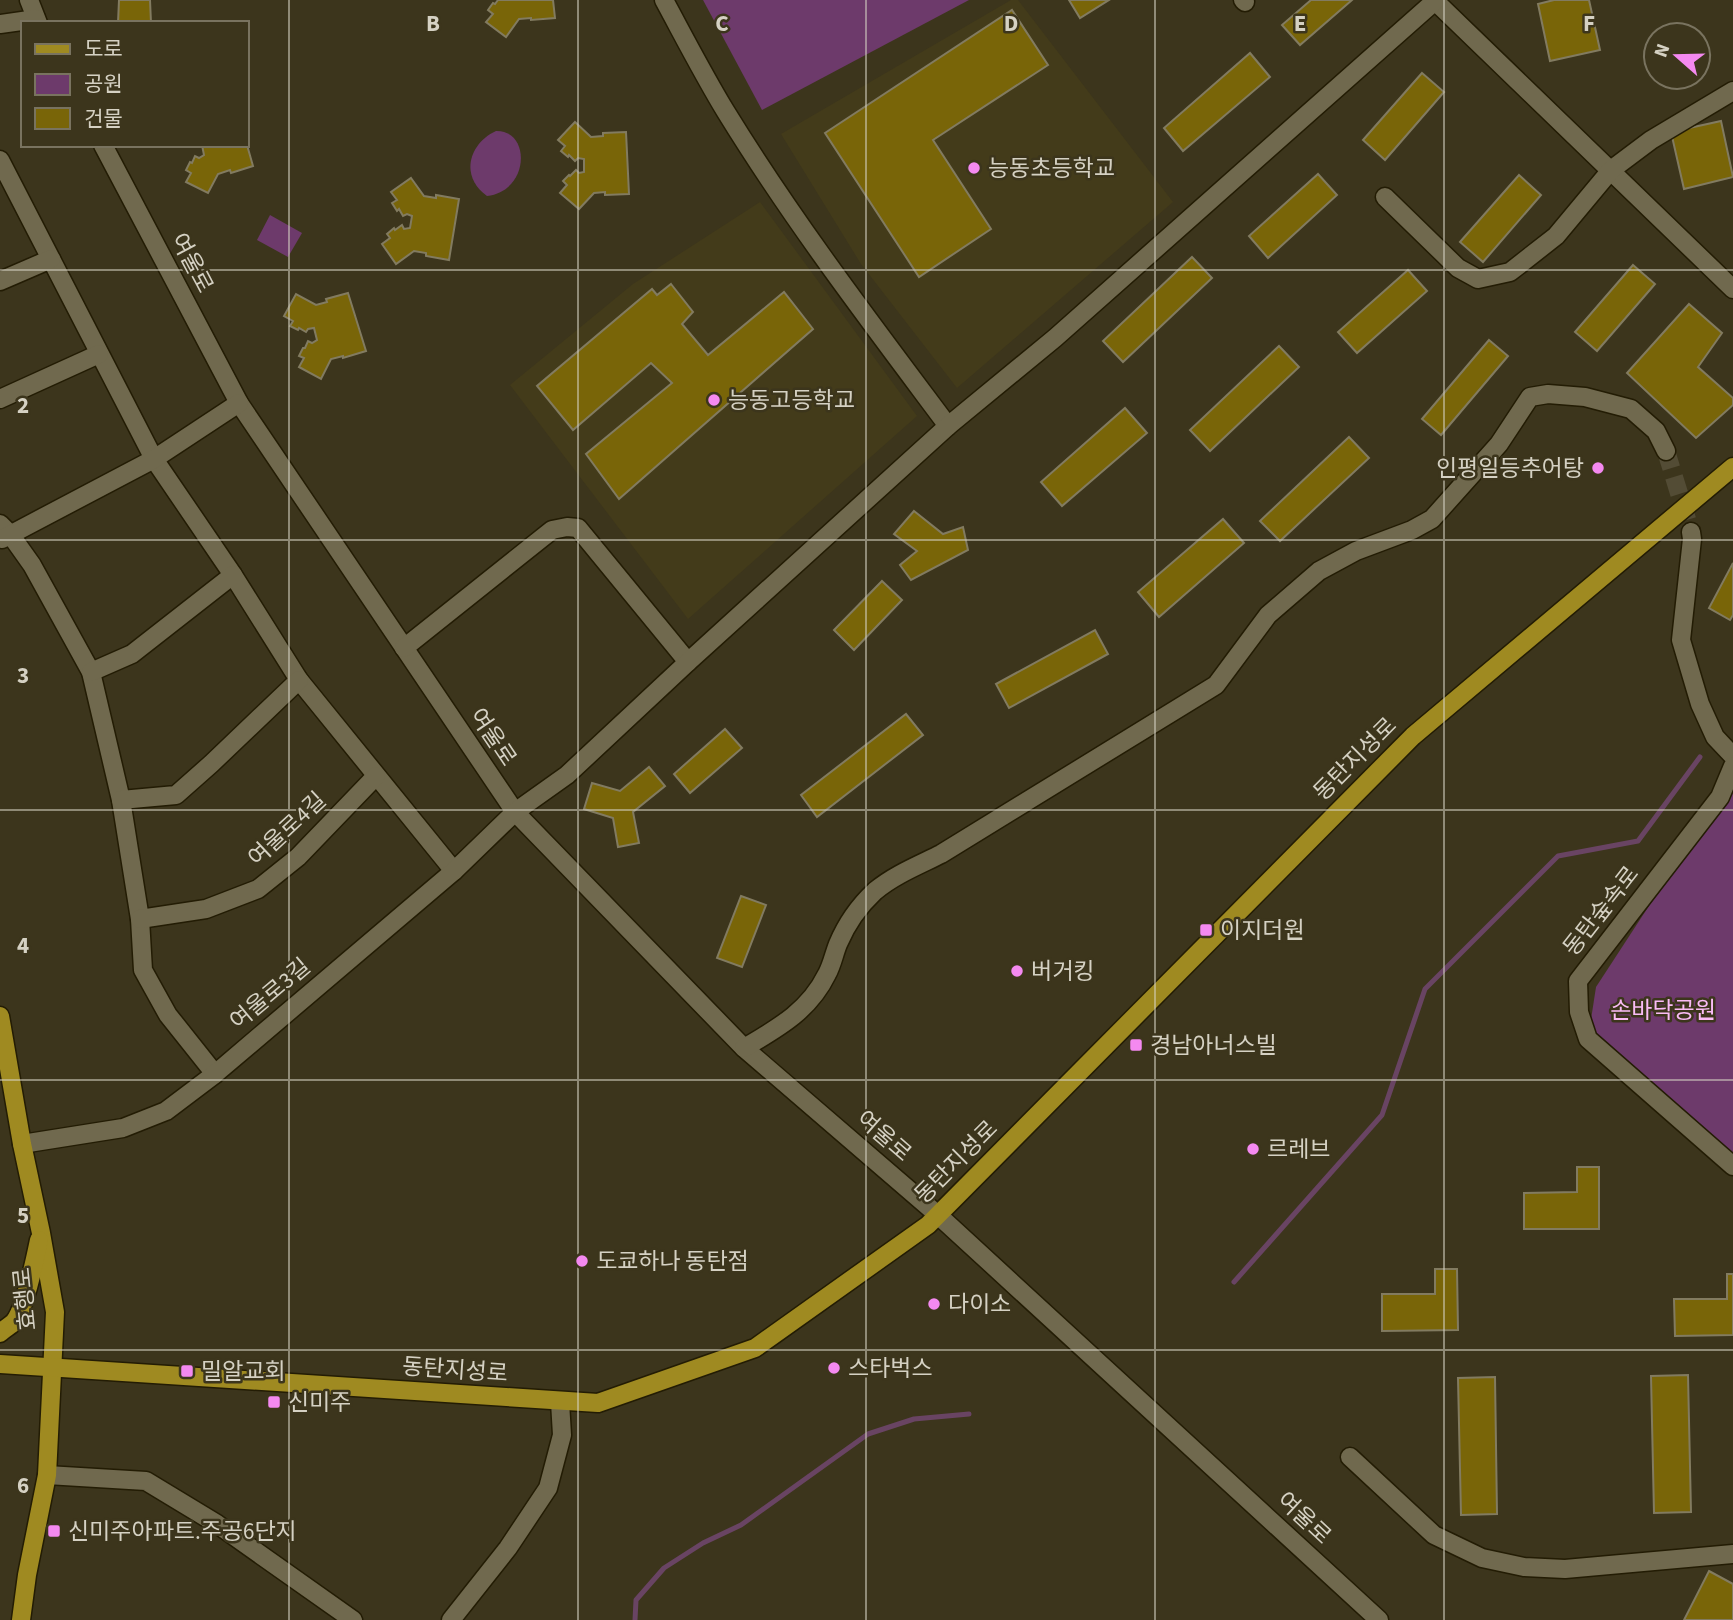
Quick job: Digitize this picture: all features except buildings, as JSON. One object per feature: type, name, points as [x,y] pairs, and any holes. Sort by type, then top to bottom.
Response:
[{"type":"main road","name":"동탄지성로","points":[[0,1364],[598,1404],[755,1348],[928,1225],[1413,736],[1733,467]]},
{"type":"main road","name":"효행로","points":[[0,1016],[55,1312],[47,1475],[19,1616]]},
{"type":"main road","points":[[0,1333],[13,1324],[18,1316],[41,1233]]},
{"type":"street","points":[[29,0],[37,21]]},
{"type":"street","points":[[664,0],[726,111],[780,195],[850,296],[947,426]]},
{"type":"street","points":[[1435,1],[1733,289]]},
{"type":"street","name":"여울로3길","points":[[22,1144],[123,1128],[166,1111],[215,1073],[454,871],[514,812],[567,775],[947,426],[1055,338],[1435,1]]},
{"type":"street","points":[[0,24],[21,22]]},
{"type":"street","points":[[1385,197],[1458,268],[1478,279],[1510,272],[1556,236],[1611,170],[1651,140],[1733,91]]},
{"type":"street","name":"여울로","points":[[104,147],[239,403],[514,812],[744,1048],[938,1215],[1379,1620]]},
{"type":"street","points":[[0,160],[153,459],[233,575],[299,680],[454,871]]},
{"type":"street","points":[[0,281],[51,259]]},
{"type":"street","points":[[0,399],[99,354]]},
{"type":"street","points":[[744,1048],[783,1025],[811,1000],[828,973],[839,942],[853,918],[875,892],[1216,685],[1268,615],[1319,571],[1356,551],[1412,530],[1432,519],[1499,444],[1530,397],[1548,394],[1585,397],[1631,409],[1656,430],[1666,451]]},
{"type":"street","points":[[215,1073],[169,1015],[144,970],[140,919],[121,800],[90,672],[32,565],[3,533],[153,459],[239,403]]},
{"type":"street","points":[[404,648],[552,530],[567,527],[579,528],[688,662]]},
{"type":"street","points":[[1691,532],[1682,640],[1700,704],[1715,737],[1733,756]]},
{"type":"street","points":[[90,672],[132,654],[233,575]]},
{"type":"street","points":[[121,800],[176,795],[299,680]]},
{"type":"street","name":"동탄숲속로","points":[[1733,766],[1720,797],[1578,981],[1579,1012],[1588,1039],[1733,1166]]},
{"type":"street","name":"여울로4길","points":[[140,919],[206,909],[258,890],[298,857],[376,776]]},
{"type":"street","points":[[451,1620],[508,1548],[548,1488],[562,1435],[560,1402]]},
{"type":"street","points":[[1350,1457],[1434,1535],[1482,1558],[1524,1567],[1565,1569],[1733,1554]]},
{"type":"street","points":[[47,1475],[146,1481],[217,1524],[353,1620]]},
{"type":"shaded area","name":"능동초등학교","points":[[1011,0],[1018,0],[1173,202],[957,388],[861,264],[781,134]]},
{"type":"shaded area","name":"능동고등학교","points":[[760,202],[917,416],[688,619],[510,385],[633,284]]},
{"type":"green space","points":[[703,0],[969,0],[762,110]]},
{"type":"green space","points":[[496,131],[507,133],[515,140],[521,161],[511,184],[501,192],[487,196],[473,180],[471,161],[479,144]]},
{"type":"green space","points":[[270,215],[302,233],[288,257],[257,240]]},
{"type":"green space","name":"손바닥공원","points":[[1733,782],[1733,1155],[1588,1039],[1596,987],[1720,797]]},
{"type":"waterway","points":[[1234,1282],[1382,1115],[1425,989],[1558,856],[1638,841],[1700,757]]},
{"type":"waterway","points":[[635,1620],[636,1600],[664,1568],[703,1543],[741,1525],[868,1434],[914,1419],[969,1414]]},
{"type":"tunnel","points":[[1666,451],[1691,532]]},
{"type":"place","name":"능동초등학교","points":[[974,168]]},
{"type":"place","name":"능동고등학교","points":[[714,400]]},
{"type":"place","name":"인평일등추어탕","points":[[1598,468]]},
{"type":"place","name":"이지더원","points":[[1206,930]]},
{"type":"place","name":"버거킹","points":[[1017,971]]},
{"type":"place","name":"경남아너스빌","points":[[1136,1045]]},
{"type":"place","name":"르레브","points":[[1253,1149]]},
{"type":"place","name":"도쿄하나 동탄점","points":[[582,1261]]},
{"type":"place","name":"다이소","points":[[934,1304]]},
{"type":"place","name":"스타벅스","points":[[834,1368]]},
{"type":"place","name":"밀알교회","points":[[187,1371]]},
{"type":"place","name":"신미주","points":[[274,1402]]},
{"type":"place","name":"신미주아파트.주공6단지","points":[[54,1531]]}]
